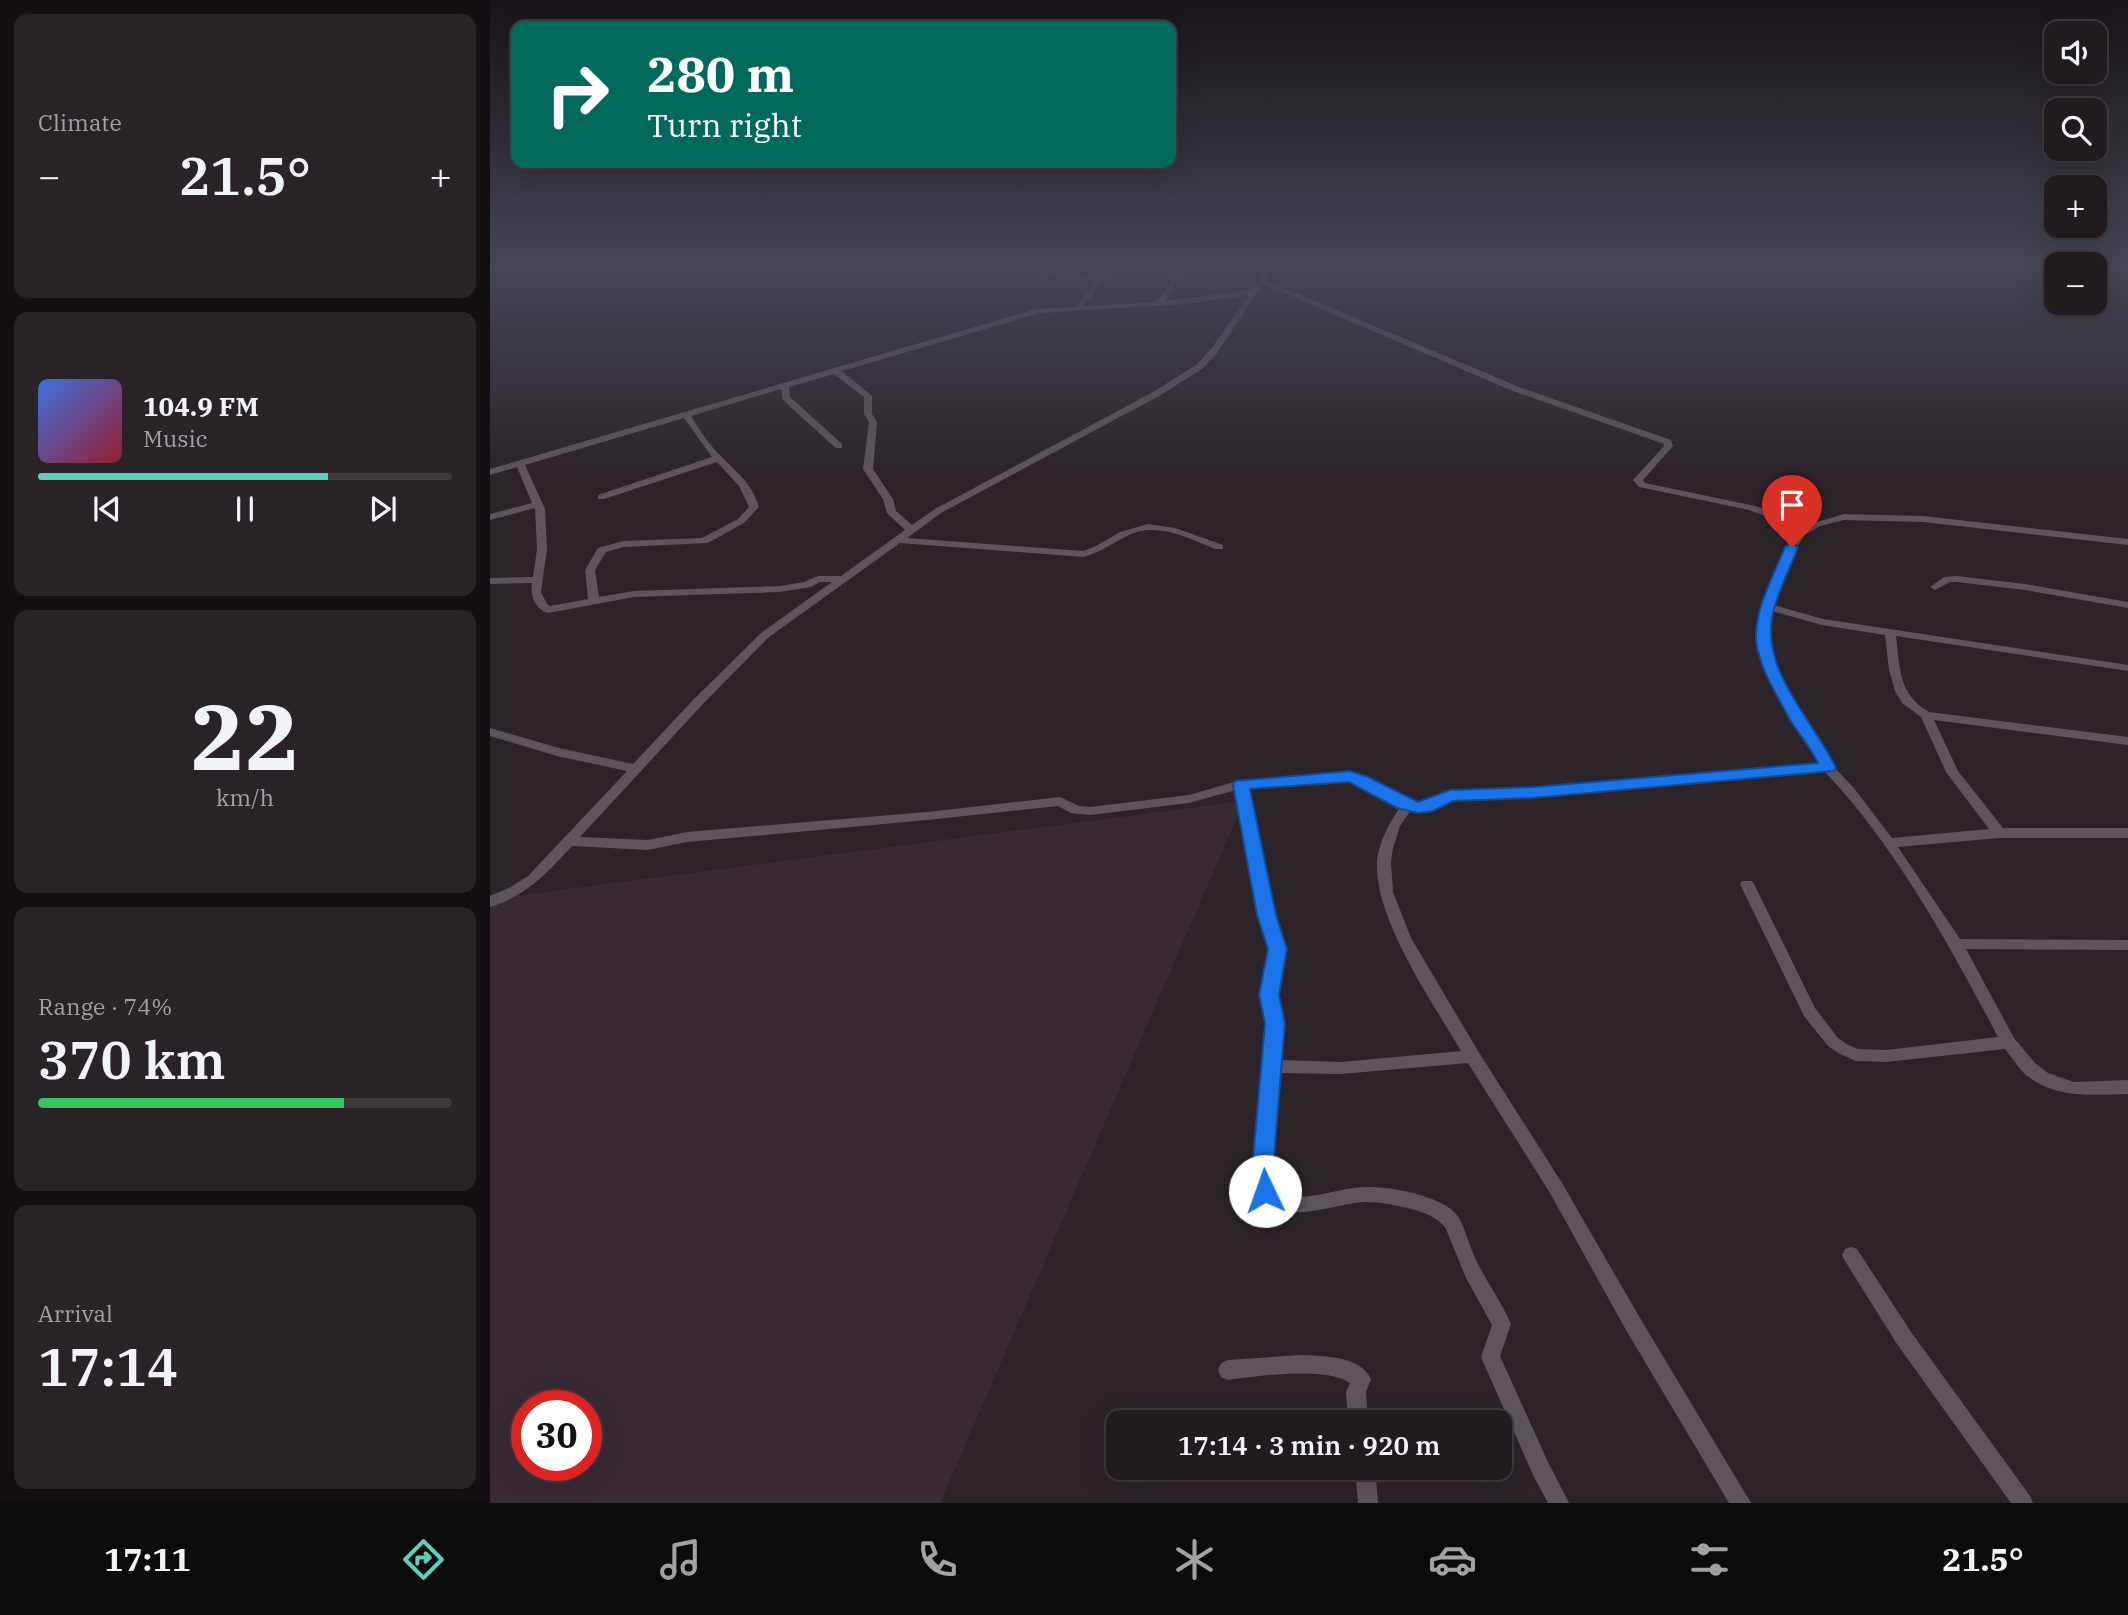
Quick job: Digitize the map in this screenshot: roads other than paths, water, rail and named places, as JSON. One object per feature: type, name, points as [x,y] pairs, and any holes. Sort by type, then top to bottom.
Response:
[{"type":"street","points":[[490,472],[959,335]]},
{"type":"street","points":[[490,902],[514,892],[533,879],[765,635],[911,530],[985,484],[1156,394],[1190,373],[1214,351],[1225,335]]},
{"type":"street","points":[[1392,335],[1515,388],[1668,442],[1668,446],[1638,481],[1643,485],[1752,509],[1809,529]]},
{"type":"street","points":[[836,372],[868,396],[868,414],[873,422],[868,469],[888,499],[894,514],[911,530]]},
{"type":"street","points":[[785,386],[786,398],[814,421],[817,430],[839,446]]},
{"type":"street","points":[[594,601],[590,570],[602,550],[623,544],[704,541],[748,516],[754,507],[753,499],[711,450],[686,415]]},
{"type":"street","points":[[601,497],[719,458]]},
{"type":"street","points":[[520,463],[538,504],[542,549],[537,580],[538,600],[548,610],[634,594],[780,589],[807,585],[818,579],[841,579]]},
{"type":"street","points":[[490,517],[538,504]]},
{"type":"street","points":[[2128,542],[2033,530],[1880,517],[1844,517],[1801,533],[1792,547],[1769,607],[1763,640],[1770,665],[1797,719],[1817,744],[1828,768],[1849,790],[1889,843],[1956,944],[2009,1042],[2029,1068],[2056,1085],[2093,1090],[2128,1087]]},
{"type":"street","points":[[897,540],[1083,554],[1095,552],[1125,533],[1152,527],[1179,530],[1219,547]]},
{"type":"street","points":[[1935,587],[1948,579],[1957,579],[2128,604]]},
{"type":"street","points":[[490,581],[537,580]]},
{"type":"street","points":[[780,589],[817,596]]},
{"type":"street","points":[[1769,607],[1822,622],[2128,668]]},
{"type":"street","points":[[1890,633],[1900,694],[1910,706],[1926,715],[2128,741]]},
{"type":"street","points":[[1926,715],[1952,772],[1999,833]]},
{"type":"street","points":[[490,732],[557,752],[636,769]]},
{"type":"street","points":[[567,841],[648,845],[687,837],[926,817],[1060,801],[1076,810],[1090,811],[1189,799],[1241,785],[1350,777],[1363,781],[1407,806],[1427,807],[1450,796],[1730,776],[1790,768],[1828,768]]},
{"type":"street","points":[[1241,785],[1266,915],[1278,949],[1269,995],[1275,1023],[1262,1170],[1265,1191],[1274,1200],[1286,1205],[1366,1194],[1381,1195],[1412,1203],[1447,1217],[1453,1223],[1471,1273],[1502,1324],[1490,1357],[1523,1425],[1541,1473],[1559,1503]]},
{"type":"street","points":[[1407,806],[1394,826],[1386,848],[1386,892],[1404,939],[1472,1056],[1556,1188],[1633,1324],[1741,1503]]},
{"type":"street","points":[[1889,843],[1999,833],[2128,833]]},
{"type":"street","points":[[1747,884],[1809,1012],[1833,1042],[1843,1049],[1856,1055],[1886,1056],[2009,1042]]},
{"type":"street","points":[[1956,944],[2128,945]]},
{"type":"street","points":[[1270,1066],[1341,1068],[1472,1056]]},
{"type":"street","points":[[1851,1255],[1904,1338],[2023,1503]]},
{"type":"street","points":[[1228,1370],[1315,1366],[1356,1372],[1361,1379],[1356,1392],[1357,1410]]},
{"type":"street","points":[[1366,1480],[1368,1503]]}]
